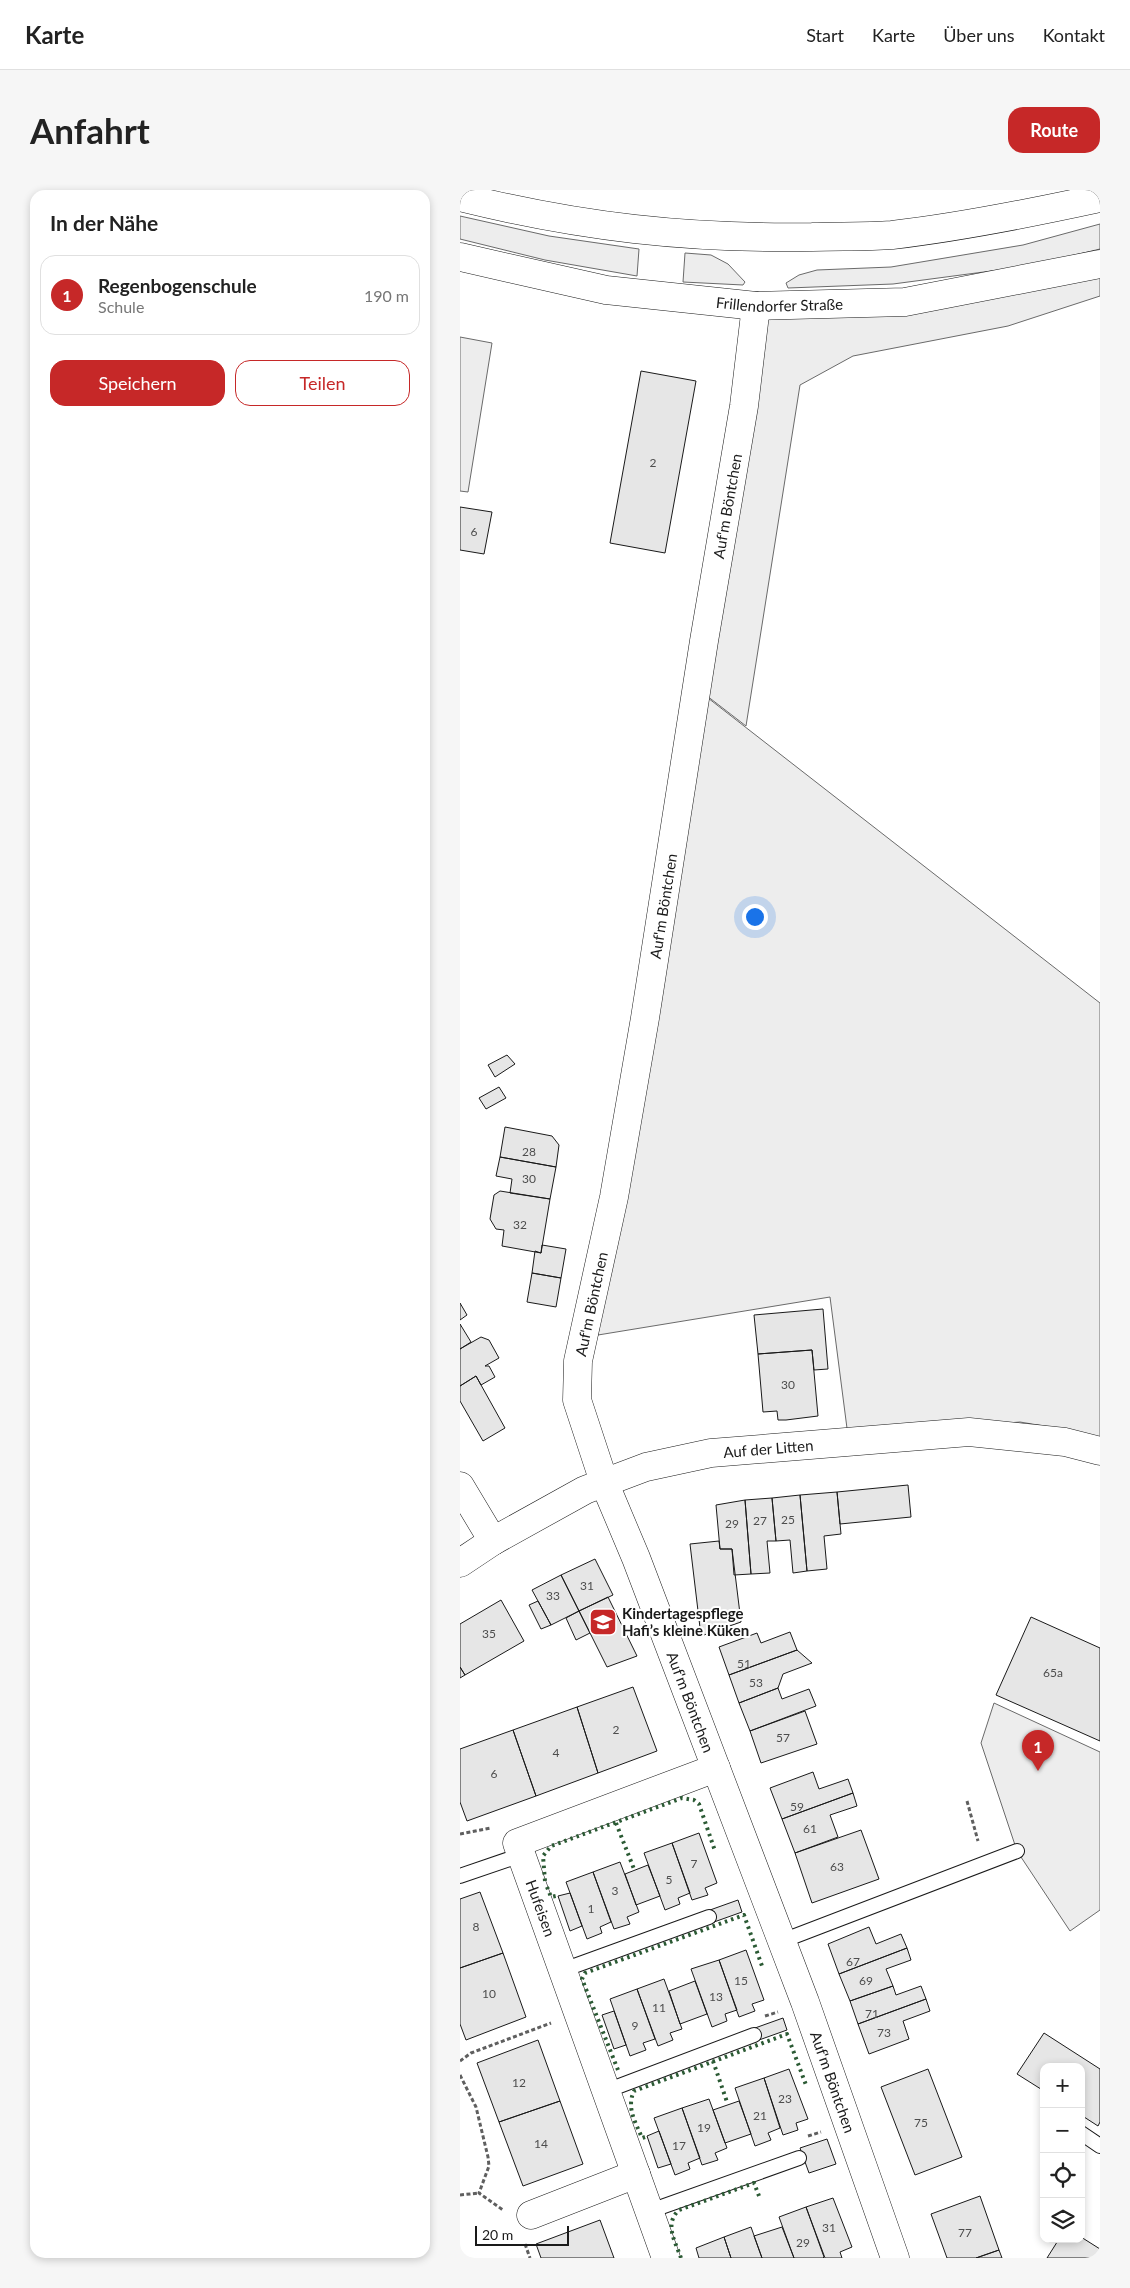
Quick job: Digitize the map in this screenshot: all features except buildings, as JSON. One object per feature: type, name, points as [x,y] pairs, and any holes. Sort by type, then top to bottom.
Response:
[{"type":"street","points":[[460,197],[558,219],[629,230],[763,238],[890,235],[1017,217],[1100,198]]},
{"type":"street","name":"Frillendorfer Straße","points":[[460,256],[606,290],[756,306],[905,302],[1100,264]]},
{"type":"street","name":"Auf'm Böntchen","points":[[756,306],[744,406],[645,1018],[614,1197],[578,1361],[577,1400],[604,1482],[636,1558],[782,1942],[896,2258]]},
{"type":"street","name":"Auf der Litten","points":[[460,1563],[556,1504],[604,1482],[646,1467],[711,1453],[970,1432],[1065,1442],[1100,1451]]},
{"type":"street","points":[[460,1486],[493,1541]]},
{"type":"street","points":[[521,1854],[517,1843],[716,1768]]},
{"type":"street","name":"Hufeisen","points":[[521,1854],[666,2258]]},
{"type":"street","points":[[519,2221],[636,2174]]},
{"type":"lane","points":[[782,1942],[1017,1851]]},
{"type":"lane","points":[[460,1876],[521,1854]]},
{"type":"lane","points":[[563,1970],[709,1917]]},
{"type":"lane","points":[[606,2091],[754,2036]]},
{"type":"lane","points":[[1085,2135],[1100,2146]]},
{"type":"lane","points":[[650,2211],[799,2158]]},
{"type":"path","points":[[967,1801],[983,1863]]},
{"type":"path","points":[[768,2015],[779,2012]]},
{"type":"path","points":[[460,2061],[471,2053],[578,2013]]},
{"type":"path","points":[[460,2075],[476,2107],[488,2157],[489,2166],[479,2193]]},
{"type":"path","points":[[460,2195],[479,2193],[519,2221],[530,2258]]},
{"type":"shaded area","points":[[460,216],[549,236],[639,249],[637,276],[545,260],[460,239]]},
{"type":"shaded area","points":[[1100,224],[1100,249],[1029,266],[893,284],[788,288],[786,283],[799,275],[817,270],[891,267],[1023,245]]},
{"type":"shaded area","points":[[685,253],[711,255],[728,264],[745,282],[743,285],[683,282]]},
{"type":"shaded area","points":[[1100,263],[1100,296],[1008,326],[853,356],[800,385],[746,726],[698,689],[758,308]]},
{"type":"shaded area","points":[[460,337],[492,343],[468,492],[460,491]]},
{"type":"shaded area","points":[[699,691],[1100,1003],[1100,1453],[1062,1429],[1020,1422],[848,1436],[830,1297],[598,1335]]},
{"type":"shaded area","points":[[994,1703],[1100,1752],[1100,1910],[1070,1931],[1017,1851],[981,1743]]},
{"type":"hedge","points":[[545,1881],[543,1856],[551,1846],[682,1798],[694,1800],[699,1804],[715,1851]]},
{"type":"hedge","points":[[616,1823],[634,1869]]},
{"type":"hedge","points":[[547,1887],[551,1897],[556,1896]]},
{"type":"hedge","points":[[618,2070],[582,1979],[585,1973],[744,1915],[762,1966]]},
{"type":"hedge","points":[[645,2137],[642,2138],[631,2109],[634,2091],[787,2034],[806,2085]]},
{"type":"hedge","points":[[713,2061],[727,2102]]},
{"type":"hedge","points":[[681,2258],[671,2227],[672,2221],[679,2210],[754,2183],[759,2196]]},
{"type":"place","name":"Kindertagespflege Hafi’s kleine Küken","points":[[603,1622]]},
{"type":"place","name":"Regenbogenschule","points":[[1038,1771]]}]
